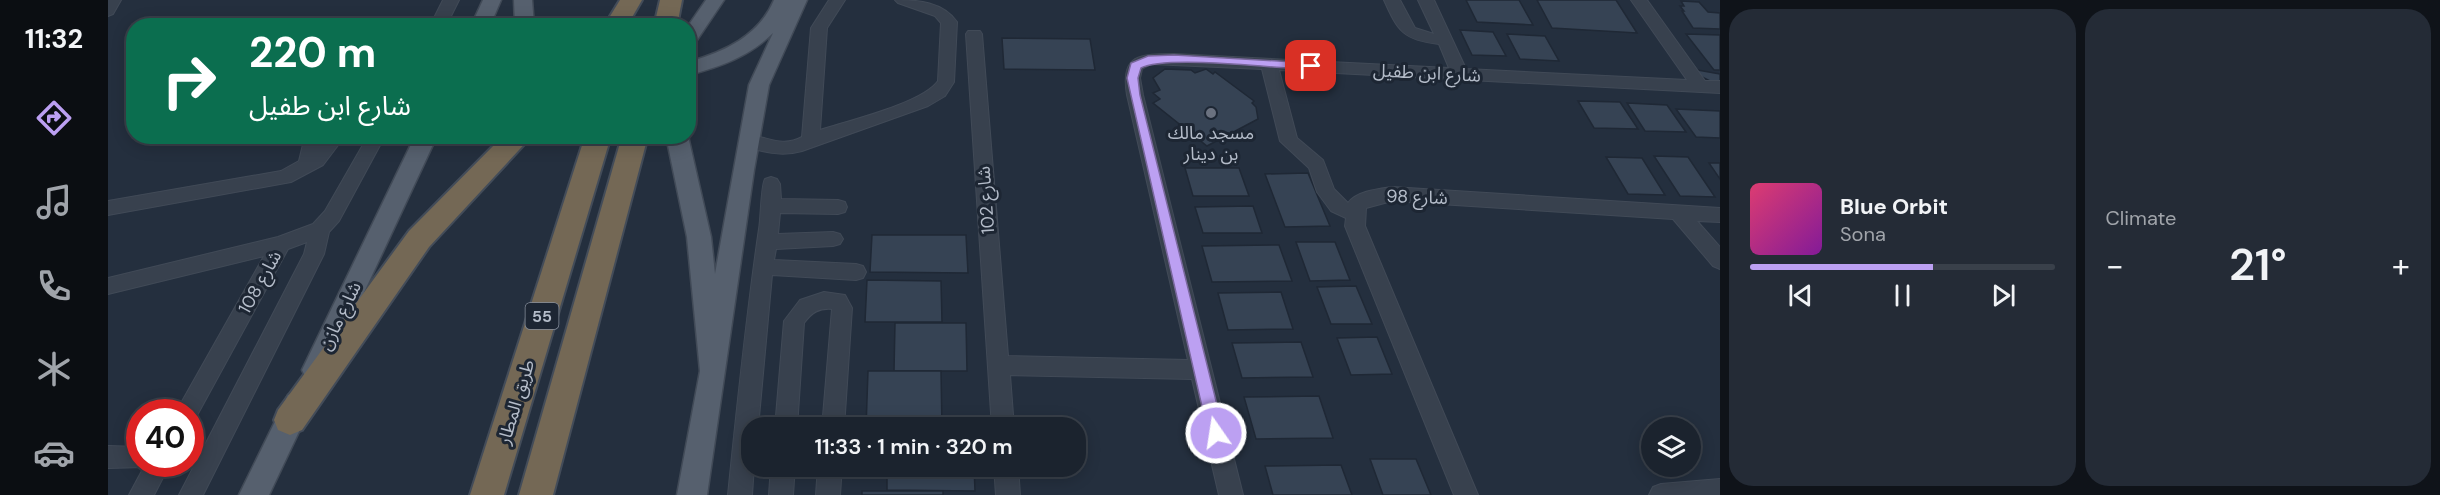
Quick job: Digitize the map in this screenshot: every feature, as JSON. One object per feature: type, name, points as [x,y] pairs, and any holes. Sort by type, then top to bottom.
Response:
[{"type":"highway","points":[[620,18],[631,0]]},
{"type":"highway","points":[[635,18],[641,0]]},
{"type":"highway","points":[[667,18],[671,0]]},
{"type":"highway","points":[[687,18],[690,0]]},
{"type":"highway","points":[[290,420],[419,239],[511,144]]},
{"type":"highway","name":"طريق المطار","points":[[487,495],[596,144]]},
{"type":"highway","name":"55","points":[[536,495],[633,144]]},
{"type":"main road","points":[[696,27],[715,0]]},
{"type":"main road","points":[[696,67],[709,64],[739,50],[763,33],[779,14],[783,0]]},
{"type":"main road","points":[[692,495],[748,141],[759,85],[798,0]]},
{"type":"main road","points":[[522,18],[523,1]]},
{"type":"main road","points":[[484,18],[490,4]]},
{"type":"main road","name":"شارع مازن","points":[[254,495],[422,144]]},
{"type":"main road","points":[[679,144],[699,237],[713,371]]},
{"type":"street","points":[[108,11],[110,0]]},
{"type":"street","points":[[442,18],[451,0]]},
{"type":"street","points":[[811,140],[819,28],[837,0]]},
{"type":"street","points":[[748,141],[782,148],[801,146],[811,140],[934,96],[946,82],[949,22],[940,13],[903,0]]},
{"type":"street","points":[[1392,0],[1404,28],[1411,34],[1445,40]]},
{"type":"street","points":[[1426,0],[1461,75]]},
{"type":"street","points":[[1639,0],[1700,86]]},
{"type":"street","points":[[477,18],[490,4]]},
{"type":"street","name":"شارع 102","points":[[974,34],[1002,417]]},
{"type":"street","name":"شارع ابن طفيل","points":[[1201,370],[1135,95],[1132,78],[1135,66],[1148,59],[1174,59],[1720,87]]},
{"type":"street","points":[[1269,64],[1289,141],[1317,165],[1326,192],[1338,206],[1354,213],[1355,226],[1466,495]]},
{"type":"street","points":[[307,167],[312,144]]},
{"type":"street","points":[[108,208],[273,181],[307,167],[325,153],[331,144]]},
{"type":"street","points":[[281,244],[320,229],[332,216],[372,144]]},
{"type":"street","points":[[740,495],[757,314],[772,206],[771,184]]},
{"type":"street","name":"شارع 98","points":[[1354,213],[1357,204],[1373,196],[1392,194],[1720,215]]},
{"type":"street","points":[[772,206],[838,207]]},
{"type":"street","points":[[1679,213],[1720,261]]},
{"type":"street","points":[[204,451],[314,254],[320,229]]},
{"type":"street","points":[[768,242],[833,239]]},
{"type":"street","name":"شارع 108","points":[[108,286],[281,244]]},
{"type":"street","name":"شارع 108","points":[[194,399],[281,244]]},
{"type":"street","points":[[765,267],[856,272]]},
{"type":"street","points":[[787,417],[794,321],[802,307],[815,300],[826,299],[838,301],[842,308],[834,417]]},
{"type":"street","points":[[999,365],[1201,370],[1231,495]]},
{"type":"street","points":[[108,457],[126,458]]},
{"type":"street","points":[[141,495],[151,477]]},
{"type":"street","points":[[191,495],[195,477]]},
{"type":"street","points":[[782,495],[783,477]]},
{"type":"street","points":[[828,495],[829,477]]},
{"type":"street","points":[[1007,477],[1008,495]]},
{"type":"street","points":[[1661,495],[1720,490]]},
{"type":"building","points":[[1466,0],[1519,0],[1533,25],[1477,22]]},
{"type":"building","points":[[1537,0],[1616,0],[1637,33],[1552,28]]},
{"type":"building","points":[[1681,1],[1699,2],[1708,12],[1720,13],[1720,29],[1693,28],[1682,11],[1684,11],[1680,6],[1684,6]]},
{"type":"building","points":[[1460,30],[1493,32],[1506,56],[1472,55]]},
{"type":"building","points":[[1507,34],[1545,36],[1559,61],[1520,59]]},
{"type":"building","points":[[1686,34],[1720,35],[1720,70],[1714,70]]},
{"type":"building","points":[[1002,38],[1090,39],[1095,70],[1004,69]]},
{"type":"building","name":"مسجد مالك بن دينار","points":[[1165,69],[1191,70],[1195,73],[1206,69],[1213,74],[1215,72],[1254,101],[1252,103],[1256,107],[1258,119],[1207,146],[1153,103],[1160,99],[1153,93],[1160,90],[1153,78]]},
{"type":"building","points":[[1692,69],[1720,74],[1720,82],[1710,81],[1696,74]]},
{"type":"building","points":[[1578,101],[1620,102],[1638,129],[1594,128]]},
{"type":"building","points":[[1627,103],[1667,105],[1686,132],[1645,131]]},
{"type":"building","points":[[1676,109],[1720,111],[1720,138],[1696,137]]},
{"type":"building","points":[[1654,156],[1688,157],[1715,197],[1680,196]]},
{"type":"building","points":[[1606,157],[1642,158],[1665,195],[1628,194]]},
{"type":"building","points":[[1709,163],[1720,163],[1720,179]]},
{"type":"building","points":[[1185,168],[1239,168],[1249,196],[1193,196]]},
{"type":"building","points":[[1308,173],[1330,226],[1285,227],[1265,174]]},
{"type":"building","points":[[1253,206],[1262,233],[1203,233],[1195,207]]},
{"type":"building","points":[[872,235],[966,235],[968,273],[870,272]]},
{"type":"building","points":[[1296,242],[1335,242],[1350,280],[1310,281]]},
{"type":"building","points":[[1279,245],[1292,281],[1212,282],[1202,246]]},
{"type":"building","points":[[867,280],[941,281],[942,322],[865,322]]},
{"type":"building","points":[[1356,286],[1372,324],[1331,324],[1317,287]]},
{"type":"building","points":[[1281,292],[1293,329],[1228,330],[1218,293]]},
{"type":"building","points":[[895,323],[966,323],[967,371],[894,371]]},
{"type":"building","points":[[1377,337],[1392,374],[1351,375],[1337,338]]},
{"type":"building","points":[[1301,342],[1313,377],[1242,378],[1232,343]]},
{"type":"building","points":[[868,371],[941,371],[942,417],[866,417]]},
{"type":"building","points":[[1319,396],[1333,438],[1256,439],[1244,397]]},
{"type":"building","points":[[1370,459],[1416,459],[1431,495],[1383,495]]},
{"type":"building","points":[[1341,465],[1352,495],[1273,495],[1265,466]]},
{"type":"building","points":[[887,477],[974,477],[975,491],[887,490]]},
{"type":"building","points":[[862,491],[943,491],[943,495],[862,495]]},
{"type":"place","name":"مسجد مالك بن دينار","points":[[1211,113]]},
{"type":"route","points":[[1216,433],[1135,95],[1132,78],[1135,66],[1148,59],[1311,66]]}]
